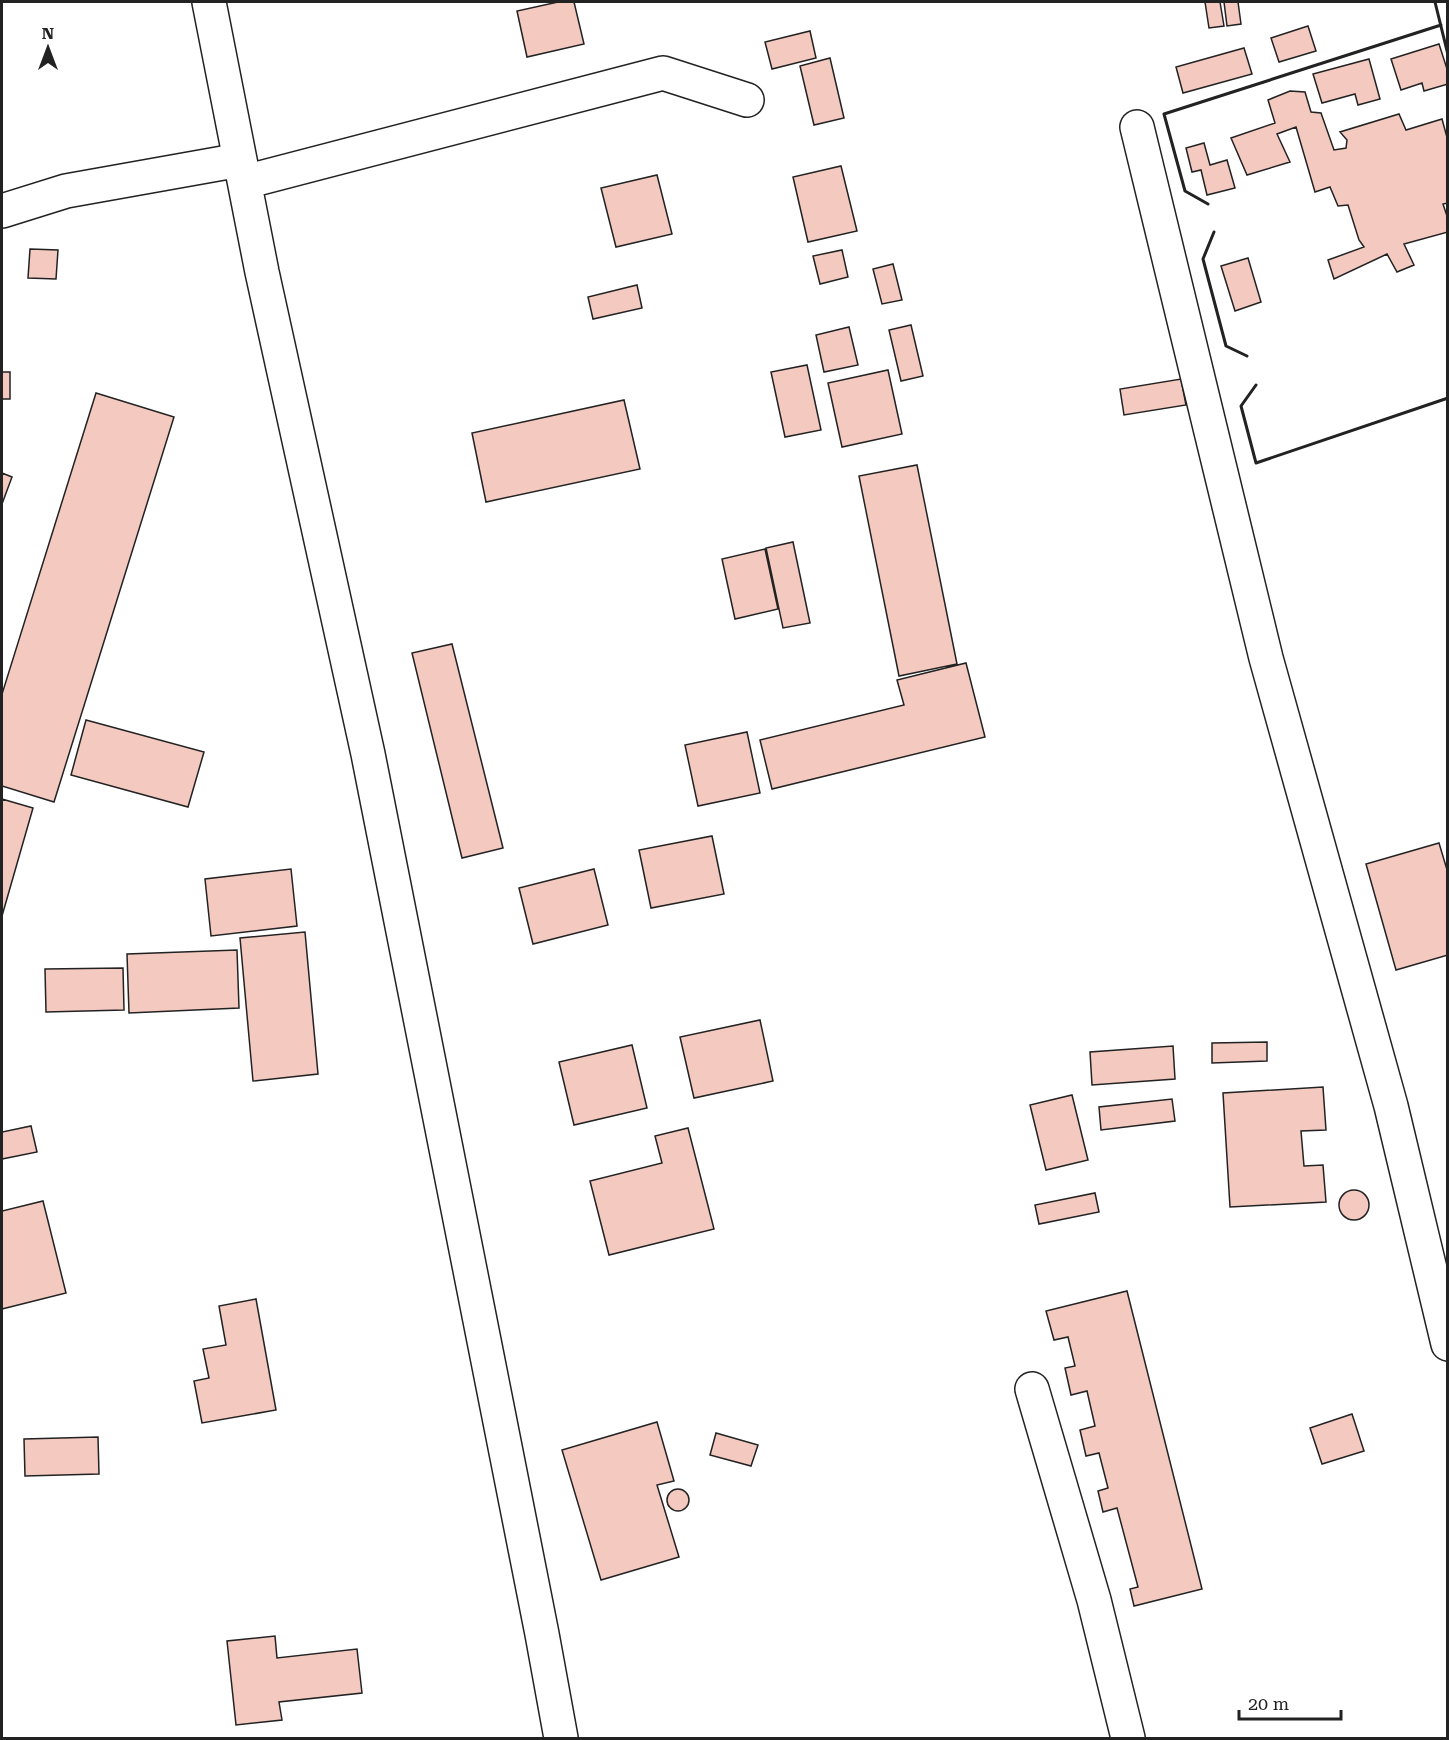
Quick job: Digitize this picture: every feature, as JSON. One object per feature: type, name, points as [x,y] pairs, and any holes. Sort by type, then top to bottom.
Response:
[{"type":"street","points":[[209,2],[262,272],[368,754],[561,1738]]},
{"type":"street","points":[[2,211],[66,191],[243,171],[663,73],[747,100]]},
{"type":"street","points":[[1137,127],[1266,658],[1391,1106],[1448,1344]]},
{"type":"street","points":[[1032,1389],[1094,1600],[1128,1738]]},
{"type":"building","points":[[558,2],[574,2],[584,44],[527,57],[517,11]]},
{"type":"building","points":[[1205,2],[1220,2],[1224,26],[1209,28]]},
{"type":"building","points":[[1224,2],[1238,2],[1241,24],[1227,26]]},
{"type":"building","points":[[1308,26],[1316,51],[1279,62],[1271,38]]},
{"type":"building","points":[[810,31],[816,58],[772,69],[765,42]]},
{"type":"building","points":[[1439,44],[1448,72],[1448,84],[1424,91],[1422,83],[1401,90],[1391,59]]},
{"type":"building","points":[[1244,48],[1252,74],[1183,93],[1176,67]]},
{"type":"building","points":[[830,58],[844,118],[814,125],[800,66]]},
{"type":"building","points":[[1369,59],[1380,99],[1358,105],[1355,94],[1322,103],[1313,74]]},
{"type":"building","points":[[1290,91],[1305,92],[1311,112],[1321,113],[1334,150],[1346,148],[1347,140],[1340,132],[1399,114],[1406,130],[1442,119],[1448,141],[1448,203],[1443,204],[1448,219],[1448,232],[1404,244],[1414,265],[1397,272],[1387,254],[1334,279],[1328,260],[1364,247],[1359,240],[1348,205],[1338,206],[1330,187],[1315,192],[1296,127],[1277,134],[1290,162],[1247,175],[1231,138],[1275,123],[1268,100]]},
{"type":"building","points":[[1204,143],[1210,165],[1227,160],[1235,188],[1207,195],[1201,170],[1192,172],[1186,148]]},
{"type":"building","points":[[841,166],[857,231],[808,242],[793,177]]},
{"type":"building","points":[[657,175],[672,234],[616,247],[601,188]]},
{"type":"building","points":[[30,249],[58,250],[56,279],[28,278]]},
{"type":"building","points":[[842,250],[848,277],[820,284],[813,256]]},
{"type":"building","points":[[1248,258],[1261,302],[1235,311],[1221,266]]},
{"type":"building","points":[[893,264],[902,300],[882,304],[873,269]]},
{"type":"building","points":[[637,285],[642,308],[593,319],[588,297]]},
{"type":"building","points":[[911,325],[923,376],[901,381],[889,330]]},
{"type":"building","points":[[849,327],[858,365],[824,372],[816,335]]},
{"type":"building","points":[[807,365],[821,430],[785,437],[771,372]]},
{"type":"building","points":[[888,370],[902,434],[842,447],[828,383]]},
{"type":"building","points":[[2,372],[10,372],[10,399],[2,399]]},
{"type":"building","points":[[1181,379],[1186,405],[1124,415],[1120,389]]},
{"type":"building","points":[[96,393],[174,417],[54,802],[2,786],[2,694]]},
{"type":"building","points":[[624,400],[640,469],[486,502],[472,433]]},
{"type":"building","points":[[917,465],[957,664],[899,676],[859,476]]},
{"type":"building","points":[[2,473],[12,477],[2,504]]},
{"type":"building","points":[[793,542],[810,623],[783,628],[766,548]]},
{"type":"building","points":[[765,549],[778,609],[735,619],[722,559]]},
{"type":"building","points":[[452,644],[503,848],[462,858],[412,653]]},
{"type":"building","points":[[966,663],[985,737],[772,789],[760,740],[904,705],[897,680]]},
{"type":"building","points":[[86,720],[204,752],[188,807],[71,775]]},
{"type":"building","points":[[747,732],[760,793],[698,806],[685,745]]},
{"type":"building","points":[[2,799],[33,808],[2,916]]},
{"type":"building","points":[[712,836],[724,894],[651,908],[639,850]]},
{"type":"building","points":[[1439,843],[1448,873],[1448,955],[1396,970],[1366,864]]},
{"type":"building","points":[[291,869],[297,926],[211,936],[205,879]]},
{"type":"building","points":[[594,869],[608,925],[533,944],[519,888]]},
{"type":"building","points":[[305,932],[318,1074],[253,1081],[240,938]]},
{"type":"building","points":[[237,950],[239,1008],[129,1013],[127,954]]},
{"type":"building","points":[[123,968],[124,1010],[46,1012],[45,969]]},
{"type":"building","points":[[760,1020],[773,1081],[694,1098],[680,1037]]},
{"type":"building","points":[[1267,1042],[1267,1061],[1212,1063],[1212,1043]]},
{"type":"building","points":[[632,1045],[647,1108],[574,1125],[559,1062]]},
{"type":"building","points":[[1173,1046],[1175,1079],[1092,1085],[1090,1052]]},
{"type":"building","points":[[1323,1087],[1326,1130],[1301,1131],[1304,1166],[1323,1165],[1326,1202],[1230,1207],[1223,1093]]},
{"type":"building","points":[[1072,1095],[1088,1160],[1046,1170],[1030,1105]]},
{"type":"building","points":[[1172,1099],[1175,1121],[1101,1130],[1099,1107]]},
{"type":"building","points":[[31,1126],[37,1152],[2,1159],[2,1132]]},
{"type":"building","points":[[688,1128],[714,1229],[609,1255],[590,1181],[662,1163],[655,1136]]},
{"type":"building","points":[[1354,1190],[1360,1191],[1368,1199],[1368,1211],[1360,1219],[1354,1220],[1348,1219],[1340,1211],[1339,1205],[1340,1199],[1348,1191]]},
{"type":"building","points":[[1095,1193],[1099,1212],[1039,1224],[1035,1205]]},
{"type":"building","points":[[43,1201],[66,1293],[2,1309],[2,1211]]},
{"type":"building","points":[[1127,1291],[1202,1589],[1134,1606],[1130,1589],[1138,1587],[1117,1508],[1103,1512],[1098,1491],[1108,1488],[1099,1453],[1086,1456],[1080,1430],[1095,1426],[1087,1391],[1071,1395],[1065,1368],[1075,1366],[1068,1337],[1054,1340],[1046,1311]]},
{"type":"building","points":[[256,1299],[276,1410],[202,1423],[194,1381],[209,1378],[203,1349],[226,1345],[219,1306]]},
{"type":"building","points":[[1352,1414],[1364,1451],[1322,1464],[1310,1428]]},
{"type":"building","points":[[657,1422],[674,1481],[657,1485],[679,1557],[601,1580],[562,1450]]},
{"type":"building","points":[[716,1433],[758,1445],[751,1466],[710,1455]]},
{"type":"building","points":[[98,1437],[99,1474],[25,1476],[24,1439]]},
{"type":"building","points":[[678,1489],[686,1492],[689,1500],[686,1508],[678,1511],[670,1508],[667,1500],[670,1492]]},
{"type":"building","points":[[275,1636],[277,1658],[357,1649],[362,1693],[279,1702],[282,1720],[236,1725],[227,1641]]},
{"type":"wall","points":[[1435,2],[1448,55]]},
{"type":"wall","points":[[1208,204],[1185,191],[1164,114],[1441,25]]},
{"type":"wall","points":[[1214,232],[1203,259],[1226,346],[1247,356]]},
{"type":"wall","points":[[1256,385],[1241,406],[1256,463],[1448,398]]}]
